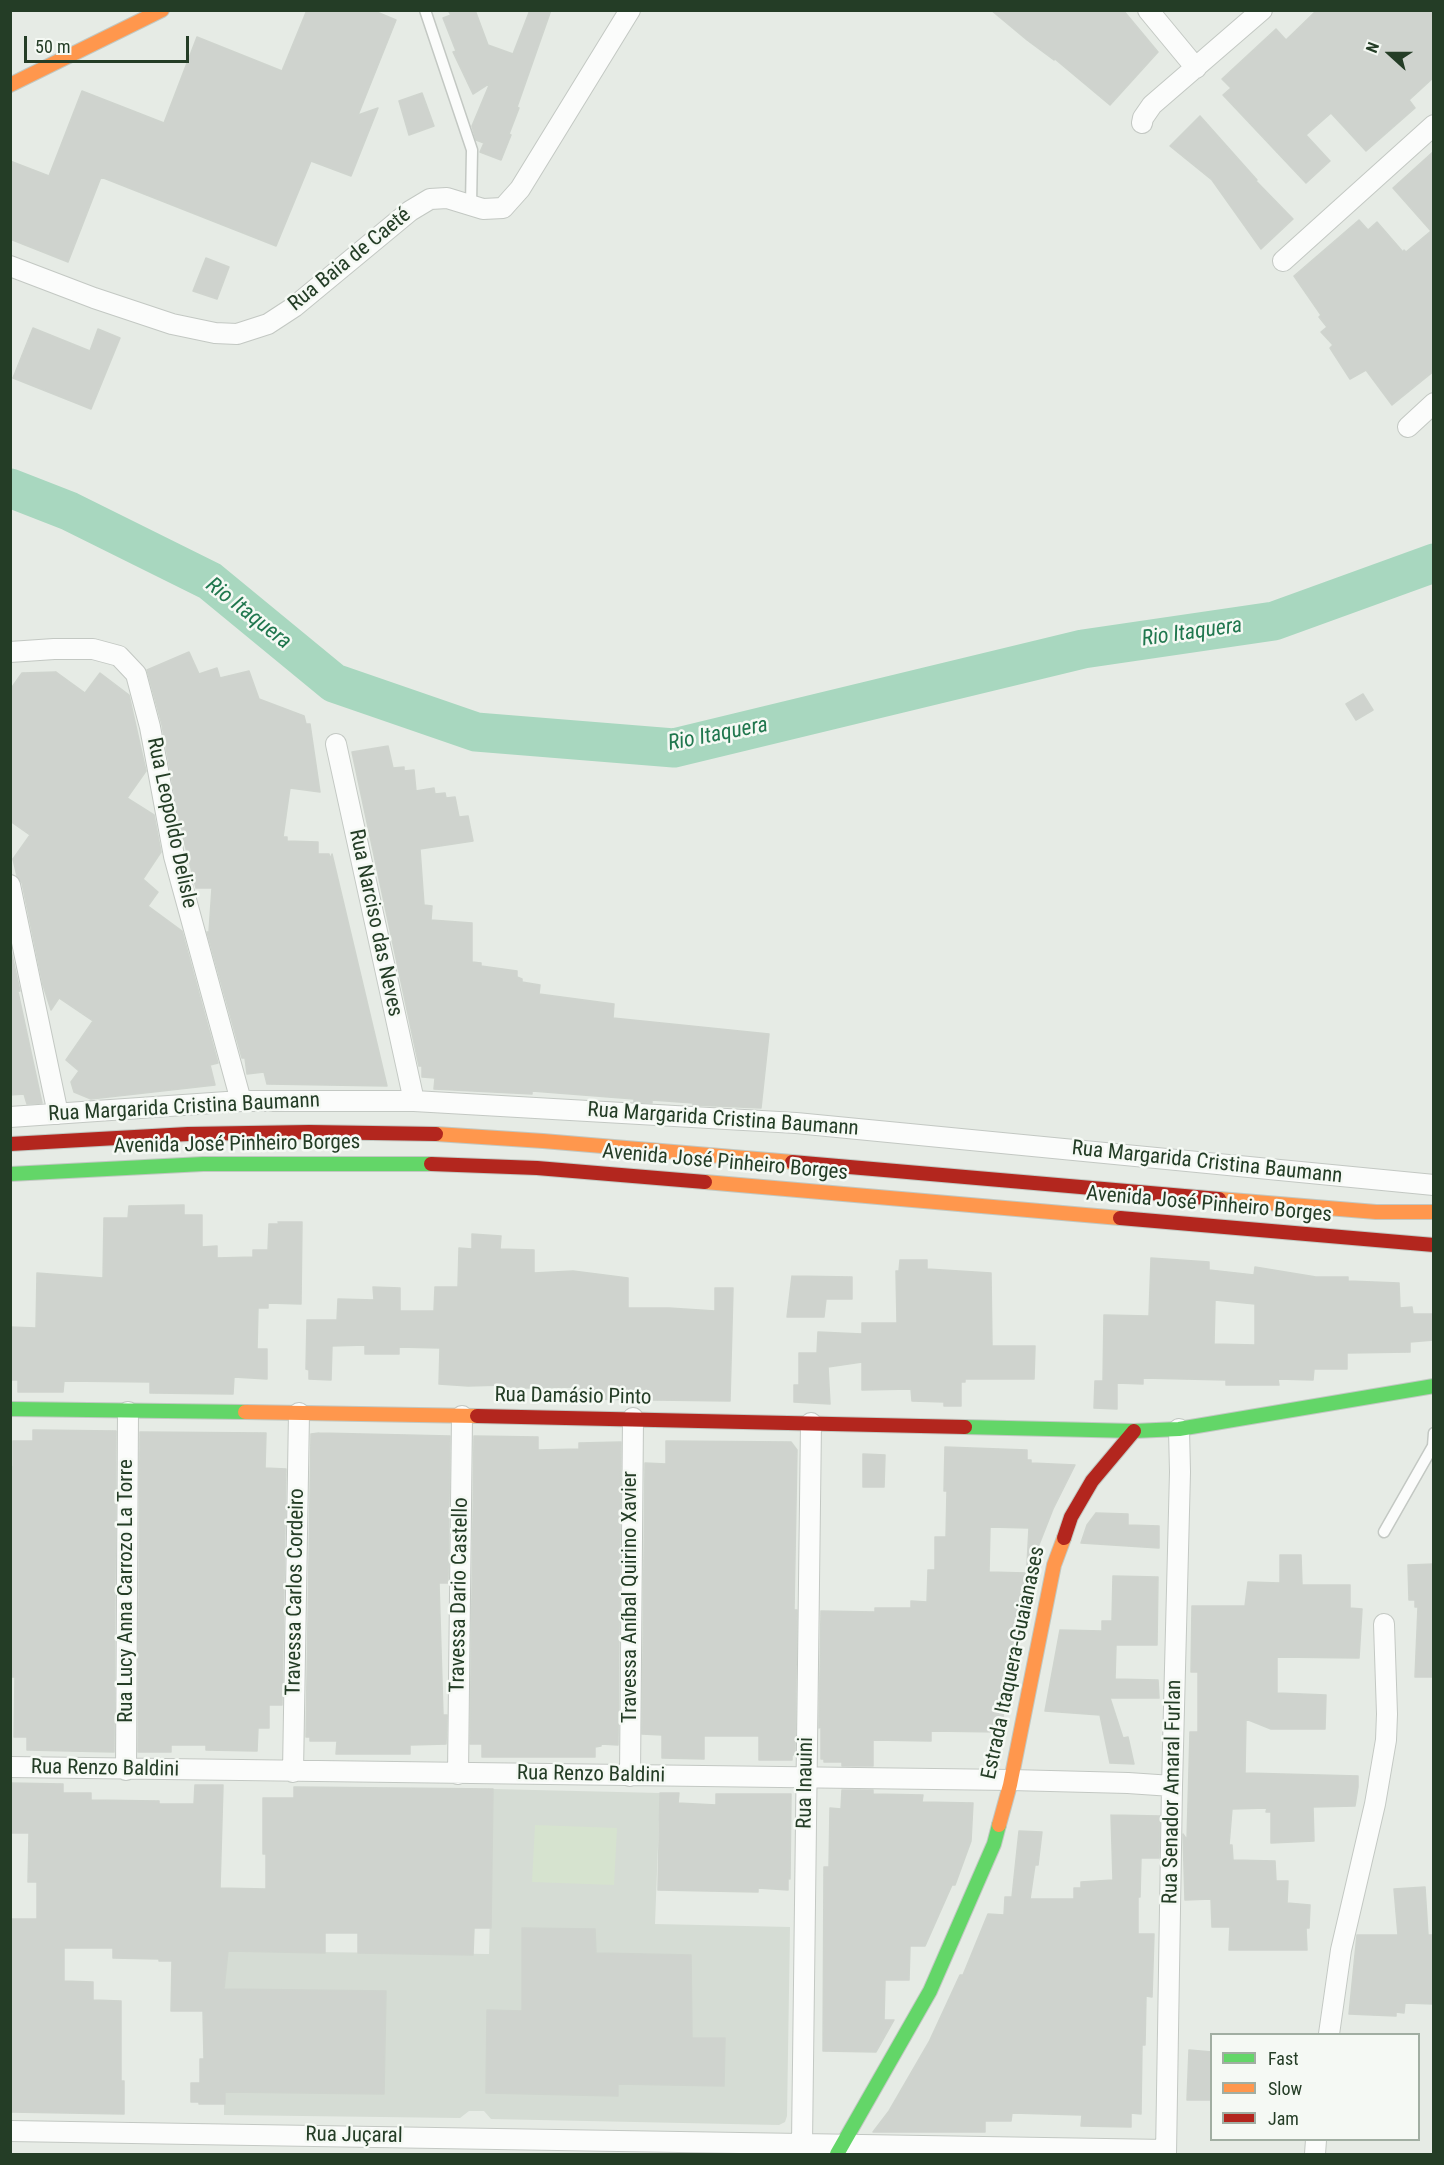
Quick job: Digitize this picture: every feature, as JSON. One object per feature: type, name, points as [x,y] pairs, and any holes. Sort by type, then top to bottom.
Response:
[{"type":"main road","points":[[10,85],[162,10]]},
{"type":"main road","name":"Avenida José Pinheiro Borges","points":[[10,1144],[199,1134],[309,1132],[430,1134],[543,1141],[1376,1212],[1434,1212]]},
{"type":"main road","name":"Avenida José Pinheiro Borges","points":[[10,1174],[203,1164],[314,1163],[537,1168],[1434,1245]]},
{"type":"main road","points":[[1134,1431],[1179,1429],[1433,1389]]},
{"type":"main road","name":"Rua Damásio Pinto","points":[[10,1409],[633,1418],[1134,1431]]},
{"type":"main road","name":"Estrada Itaquera-Guaianases","points":[[841,2149],[930,1990],[994,1844],[1011,1780],[1054,1565],[1071,1517],[1092,1481],[1134,1431]]},
{"type":"street","name":"Rua Baia de Caeté","points":[[10,266],[94,298],[172,324],[215,333],[237,334],[268,324],[294,307],[410,211],[430,199],[447,198],[483,209],[503,208],[520,189],[630,10]]},
{"type":"street","points":[[1148,10],[1196,68]]},
{"type":"street","points":[[1142,123],[1152,105],[1262,10]]},
{"type":"street","points":[[1283,261],[1434,125]]},
{"type":"street","points":[[1408,427],[1434,403]]},
{"type":"street","name":"Rua Leopoldo Delisle","points":[[10,652],[93,649],[119,656],[136,674],[150,727],[174,856],[242,1101]]},
{"type":"street","name":"Rua Narciso das Neves","points":[[336,744],[414,1101]]},
{"type":"street","points":[[10,885],[58,1114]]},
{"type":"street","name":"Rua Margarida Cristina Baumann","points":[[10,1117],[242,1101],[414,1101],[796,1122],[1434,1185]]},
{"type":"street","name":"Rua Lucy Anna Carrozo La Torre","points":[[126,1770],[128,1412]]},
{"type":"street","name":"Travessa Carlos Cordeiro","points":[[293,1772],[299,1413]]},
{"type":"street","name":"Travessa Dario Castello","points":[[458,1774],[462,1416]]},
{"type":"street","name":"Travessa Aníbal Quirino Xavier","points":[[630,1776],[633,1418]]},
{"type":"street","name":"Rua Inauini","points":[[802,2143],[811,1423]]},
{"type":"street","name":"Rua Senador Amaral Furlan","points":[[1166,2152],[1179,1429]]},
{"type":"street","points":[[1329,2033],[1341,1950],[1375,1804],[1386,1740],[1384,1624]]},
{"type":"street","name":"Rua Renzo Baldini","points":[[10,1767],[1011,1780],[1172,1786]]},
{"type":"street","name":"Rua Juçaral","points":[[10,2131],[802,2143],[841,2149],[1166,2152]]},
{"type":"lane","points":[[425,10],[472,150],[471,205]]},
{"type":"lane","points":[[1384,1532],[1433,1446],[1434,1432]]},
{"type":"shaded area","points":[[493,1789],[660,1793],[655,1924],[790,1927],[787,2116],[785,2122],[779,2125],[491,2119],[484,2111],[469,2111],[460,2118],[224,2115],[225,1951],[489,1954]]},
{"type":"green space","points":[[535,1825],[617,1828],[614,1885],[532,1882]]},
{"type":"building","points":[[307,10],[372,10],[396,20],[358,115],[378,108],[351,176],[311,161],[276,246],[101,177],[68,262],[10,239],[10,161],[49,176],[82,91],[164,123],[197,37],[282,71]]},
{"type":"building","points":[[448,10],[475,10],[488,45],[513,54],[530,10],[551,10],[501,160],[480,152],[484,143],[476,140],[472,126],[490,83],[473,94],[453,52],[456,51],[443,18],[451,15]]},
{"type":"building","points":[[991,10],[1123,10],[1158,52],[1110,105]]},
{"type":"building","points":[[1317,10],[1434,10],[1434,77],[1409,100],[1415,108],[1366,151],[1331,113],[1306,135],[1330,161],[1306,183],[1223,95],[1231,88],[1222,79],[1276,29],[1286,40]]},
{"type":"building","points":[[422,93],[434,126],[409,135],[399,101]]},
{"type":"building","points":[[1200,116],[1256,181],[1293,219],[1261,249],[1212,180],[1170,146]]},
{"type":"building","points":[[1434,151],[1434,371],[1392,405],[1366,370],[1350,379],[1330,348],[1333,345],[1321,332],[1327,327],[1319,317],[1321,315],[1294,276],[1359,220],[1368,230],[1377,222],[1403,252],[1404,250],[1406,252],[1431,231],[1393,188]]},
{"type":"building","points":[[206,258],[229,267],[217,299],[193,291]]},
{"type":"building","points":[[33,328],[90,351],[98,329],[120,338],[91,409],[13,378]]},
{"type":"building","points":[[189,652],[199,674],[217,668],[220,678],[249,671],[259,699],[304,716],[306,724],[310,724],[320,792],[290,788],[283,837],[287,837],[287,841],[318,842],[318,854],[329,854],[330,859],[332,854],[387,1086],[267,1084],[264,1072],[247,1074],[245,1058],[242,1058],[207,932],[209,932],[212,888],[196,888],[180,825],[162,725],[147,670]]},
{"type":"building","points":[[56,672],[85,693],[100,673],[129,695],[146,771],[127,798],[154,815],[161,852],[143,879],[158,892],[148,906],[182,931],[218,1063],[210,1065],[215,1085],[91,1099],[74,1092],[71,1082],[79,1071],[66,1060],[93,1021],[59,998],[51,1010],[43,985],[22,883],[17,876],[13,859],[30,835],[10,821],[10,690],[22,673]]},
{"type":"building","points":[[1363,694],[1373,710],[1356,720],[1346,704]]},
{"type":"building","points":[[388,746],[393,768],[404,767],[404,771],[414,770],[416,791],[434,788],[435,794],[445,793],[446,798],[455,797],[459,817],[468,816],[473,841],[420,849],[424,905],[432,906],[431,920],[472,923],[472,962],[481,963],[481,966],[517,971],[517,977],[522,979],[522,982],[540,985],[539,994],[614,1004],[613,1018],[769,1034],[761,1108],[693,1105],[693,1103],[652,1100],[652,1103],[634,1102],[634,1099],[532,1091],[532,1094],[434,1089],[435,1078],[422,1077],[422,1066],[419,1066],[352,752]]},
{"type":"building","points":[[10,946],[20,991],[15,992],[18,992],[42,1103],[27,1104],[24,1094],[10,1095]]},
{"type":"building","points":[[184,1205],[184,1215],[202,1215],[202,1247],[217,1246],[217,1258],[253,1257],[253,1250],[268,1250],[269,1224],[302,1222],[301,1304],[268,1303],[268,1308],[258,1308],[257,1349],[267,1349],[267,1379],[234,1377],[233,1394],[150,1393],[150,1382],[64,1381],[63,1392],[18,1392],[18,1380],[10,1380],[10,1327],[36,1328],[37,1273],[103,1278],[104,1218],[128,1218],[129,1206]]},
{"type":"building","points":[[472,1234],[501,1236],[500,1249],[534,1250],[534,1273],[573,1271],[628,1278],[628,1308],[715,1311],[715,1288],[733,1288],[730,1401],[579,1399],[579,1387],[527,1388],[503,1387],[503,1385],[439,1384],[440,1348],[399,1347],[399,1354],[365,1354],[365,1345],[332,1346],[331,1380],[309,1379],[309,1370],[306,1369],[307,1320],[337,1320],[338,1299],[374,1300],[373,1287],[400,1288],[400,1311],[434,1311],[435,1287],[458,1287],[459,1248],[472,1249]]},
{"type":"building","points":[[1151,1258],[1209,1262],[1209,1270],[1254,1275],[1255,1267],[1316,1277],[1348,1277],[1348,1281],[1399,1283],[1400,1308],[1412,1307],[1413,1314],[1434,1314],[1434,1340],[1410,1342],[1410,1352],[1347,1353],[1347,1369],[1314,1369],[1313,1380],[1278,1379],[1279,1385],[1226,1385],[1226,1380],[1143,1378],[1143,1384],[1117,1383],[1117,1409],[1094,1408],[1095,1381],[1103,1381],[1104,1315],[1149,1316]],"holes":[[[1215,1300],[1255,1304],[1255,1345],[1214,1344]]]},
{"type":"building","points":[[900,1260],[927,1260],[927,1269],[991,1273],[992,1346],[1035,1346],[1034,1379],[965,1379],[965,1382],[961,1382],[961,1406],[944,1406],[944,1402],[912,1401],[911,1389],[862,1390],[862,1362],[828,1367],[830,1404],[794,1402],[794,1385],[799,1385],[799,1353],[817,1353],[818,1332],[862,1334],[862,1323],[897,1323],[896,1271],[899,1271]]},
{"type":"building","points":[[792,1276],[852,1277],[852,1299],[826,1299],[824,1317],[787,1317]]},
{"type":"building","points":[[33,1430],[116,1431],[114,1752],[27,1750],[27,1737],[14,1737],[15,1677],[10,1677],[10,1466],[13,1467],[13,1441],[33,1441]]},
{"type":"building","points":[[140,1432],[266,1433],[265,1468],[286,1469],[282,1705],[269,1705],[269,1728],[258,1728],[257,1751],[206,1750],[206,1745],[171,1745],[171,1752],[138,1752]]},
{"type":"building","points":[[311,1434],[450,1436],[448,1583],[439,1583],[443,1715],[447,1715],[446,1744],[410,1745],[410,1754],[336,1754],[337,1741],[310,1741],[310,1737],[306,1737]]},
{"type":"building","points":[[474,1436],[538,1437],[538,1450],[579,1449],[579,1443],[621,1442],[618,1745],[601,1744],[595,1747],[595,1757],[482,1757],[482,1744],[470,1744]]},
{"type":"building","points":[[666,1441],[791,1442],[797,1450],[794,1610],[797,1610],[795,1753],[792,1760],[759,1760],[759,1736],[704,1736],[704,1759],[662,1758],[662,1735],[642,1734],[645,1463],[666,1464]]},
{"type":"building","points":[[945,1447],[1027,1450],[1027,1460],[1031,1460],[1031,1463],[1075,1465],[1053,1509],[1031,1565],[1027,1565],[1029,1528],[990,1527],[989,1572],[1025,1573],[1024,1606],[1000,1732],[931,1731],[931,1741],[873,1740],[873,1766],[842,1766],[842,1762],[824,1762],[824,1759],[821,1759],[821,1726],[819,1728],[821,1611],[875,1612],[875,1608],[911,1608],[911,1601],[927,1602],[928,1570],[935,1570],[935,1537],[946,1537]]},
{"type":"building","points":[[863,1454],[885,1455],[884,1487],[863,1487]]},
{"type":"building","points":[[1096,1513],[1128,1514],[1128,1525],[1159,1526],[1159,1548],[1081,1543],[1087,1525]]},
{"type":"building","points":[[1280,1555],[1301,1555],[1302,1585],[1350,1585],[1350,1608],[1362,1609],[1359,1658],[1277,1657],[1277,1693],[1326,1695],[1325,1729],[1271,1729],[1246,1719],[1245,1773],[1358,1776],[1358,1787],[1355,1806],[1313,1807],[1314,1841],[1271,1843],[1271,1812],[1266,1812],[1267,1808],[1232,1809],[1229,1845],[1232,1845],[1233,1860],[1275,1861],[1276,1881],[1288,1881],[1287,1903],[1310,1905],[1309,1928],[1306,1928],[1307,1950],[1229,1950],[1230,1927],[1212,1927],[1211,1899],[1185,1900],[1183,1834],[1187,1840],[1190,1732],[1198,1732],[1198,1672],[1191,1672],[1192,1606],[1245,1606],[1248,1582],[1280,1583]]},
{"type":"building","points":[[1434,1564],[1434,1677],[1415,1677],[1418,1607],[1415,1607],[1415,1600],[1409,1600],[1408,1565]]},
{"type":"building","points":[[1113,1576],[1158,1577],[1157,1645],[1116,1645],[1115,1679],[1158,1680],[1159,1698],[1110,1698],[1123,1738],[1128,1737],[1134,1764],[1110,1763],[1100,1715],[1045,1711],[1060,1630],[1102,1631],[1102,1621],[1112,1621]]},
{"type":"building","points":[[10,1783],[63,1784],[63,1793],[91,1793],[91,1800],[159,1801],[159,1804],[194,1804],[195,1785],[223,1785],[220,1888],[266,1889],[266,1854],[263,1854],[263,1798],[294,1798],[294,1787],[493,1789],[491,1928],[474,1928],[473,1955],[358,1953],[358,1933],[325,1933],[325,1953],[228,1951],[224,1989],[386,1991],[384,2094],[225,2092],[225,2104],[191,2102],[191,2083],[200,2083],[200,2059],[204,2059],[203,2011],[171,2011],[172,1961],[113,1958],[113,1948],[64,1948],[64,1981],[93,1982],[93,2000],[121,2001],[121,2081],[124,2081],[124,2114],[10,2112],[12,1997],[10,1997],[10,1919],[37,1919],[37,1882],[28,1882],[29,1833],[10,1833]]},
{"type":"building","points":[[842,1790],[873,1790],[873,1794],[923,1795],[922,1802],[973,1803],[971,1841],[955,1885],[952,1885],[925,1946],[910,1946],[909,1980],[885,1980],[884,2020],[894,2020],[876,2052],[823,2051],[824,1867],[829,1867],[830,1808],[841,1809]]},
{"type":"building","points":[[660,1793],[679,1793],[678,1803],[716,1805],[716,1794],[791,1794],[788,1890],[758,1888],[758,1892],[658,1890]]},
{"type":"building","points":[[1111,1815],[1160,1816],[1159,1858],[1141,1858],[1140,1897],[1138,1897],[1138,1934],[1154,1934],[1152,1997],[1146,1996],[1145,2045],[1142,2045],[1141,2114],[1131,2113],[1131,2127],[1081,2126],[1082,2115],[1012,2113],[1011,2121],[985,2121],[985,2132],[873,2132],[889,2111],[929,2042],[960,1975],[963,1975],[988,1914],[1004,1915],[1005,1897],[1012,1897],[1019,1831],[1042,1832],[1038,1865],[1035,1865],[1030,1899],[1074,1899],[1074,1888],[1081,1888],[1081,1882],[1113,1880]]},
{"type":"building","points":[[1425,1887],[1428,1935],[1434,1935],[1434,2004],[1405,2003],[1404,2013],[1396,2012],[1396,2016],[1349,2014],[1357,1935],[1398,1935],[1394,1889]]},
{"type":"building","points":[[522,1928],[595,1929],[596,1953],[691,1955],[692,2038],[725,2038],[724,2086],[618,2084],[618,2096],[486,2093],[487,2010],[522,2011]]},
{"type":"building","points":[[1189,2050],[1210,2052],[1210,2100],[1187,2100]]},
{"type":"waterway","name":"Rio Itaquera","points":[[10,488],[69,511],[210,581],[334,683],[476,732],[674,748],[1083,649],[1274,621],[1434,563]]},
{"type":"traffic: fast","points":[[10,1174],[203,1164],[431,1164]]},
{"type":"traffic: fast","points":[[965,1427],[1134,1431],[1179,1429],[1434,1386]]},
{"type":"traffic: fast","points":[[10,1409],[245,1412]]},
{"type":"traffic: fast","points":[[837,2154],[930,1991],[994,1844],[999,1825]]},
{"type":"traffic: slow","points":[[10,85],[162,10]]},
{"type":"traffic: slow","points":[[436,1134],[792,1162]]},
{"type":"traffic: slow","points":[[705,1182],[1120,1218]]},
{"type":"traffic: slow","points":[[1219,1199],[1376,1212],[1434,1212]]},
{"type":"traffic: slow","points":[[245,1412],[477,1416]]},
{"type":"traffic: slow","points":[[999,1825],[1010,1785],[1054,1565],[1064,1538]]},
{"type":"traffic: jam","points":[[10,1144],[188,1134],[309,1132],[436,1134]]},
{"type":"traffic: jam","points":[[792,1162],[1219,1199]]},
{"type":"traffic: jam","points":[[431,1164],[537,1168],[705,1182]]},
{"type":"traffic: jam","points":[[1120,1218],[1434,1245]]},
{"type":"traffic: jam","points":[[477,1416],[965,1427]]},
{"type":"traffic: jam","points":[[1064,1538],[1071,1517],[1092,1481],[1134,1431]]}]
